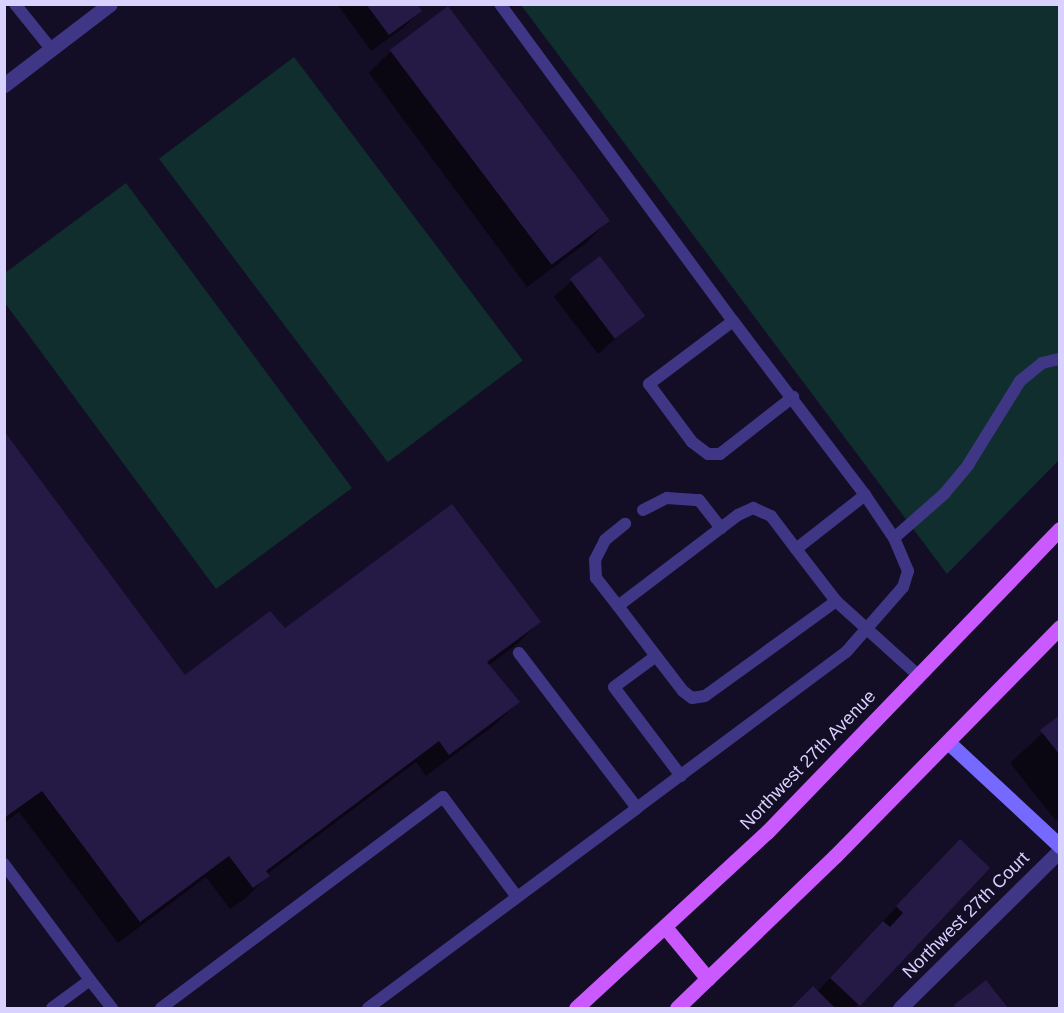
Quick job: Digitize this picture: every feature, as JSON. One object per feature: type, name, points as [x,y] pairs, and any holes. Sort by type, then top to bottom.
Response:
[{"type":"main road","name":"Northwest 27th Avenue","points":[[576,1008],[767,832],[1059,529]]},
{"type":"main road","points":[[677,1008],[948,742],[1059,627]]},
{"type":"main road","points":[[665,927],[708,979]]},
{"type":"street","points":[[4,85],[110,4]]},
{"type":"street","points":[[948,742],[1059,848]]},
{"type":"street","name":"Northwest 27th Court","points":[[903,1007],[1059,848]]},
{"type":"lane","points":[[15,4],[52,50]]},
{"type":"lane","points":[[368,1008],[846,652],[868,630],[903,587],[908,571],[894,538],[865,495],[793,397],[733,321],[500,4]]},
{"type":"lane","points":[[733,321],[649,384],[692,442],[708,454],[720,454],[793,397]]},
{"type":"lane","points":[[894,538],[944,494],[968,465],[1020,381],[1041,363],[1059,359]]},
{"type":"lane","points":[[796,549],[865,495]]},
{"type":"lane","points":[[643,510],[667,498],[699,500],[721,528]]},
{"type":"lane","points":[[618,606],[721,528],[753,508],[771,516],[836,601],[918,675]]},
{"type":"lane","points":[[625,524],[605,540],[595,560],[596,578],[682,691],[692,698],[705,696],[836,601]]},
{"type":"lane","points":[[519,653],[637,808]]},
{"type":"lane","points":[[656,656],[614,687],[681,776]]},
{"type":"lane","points":[[161,1008],[443,797],[517,897]]},
{"type":"lane","points":[[4,864],[112,1008]]},
{"type":"lane","points":[[52,1008],[90,980]]},
{"type":"green space","points":[[521,5],[1059,5],[1059,460],[947,574]]},
{"type":"green space","points":[[294,57],[523,360],[388,462],[159,159]]},
{"type":"green space","points":[[126,183],[352,488],[216,589],[5,303],[5,273]]},
{"type":"building","points":[[366,4],[417,4],[422,11],[389,35]]},
{"type":"building","points":[[448,6],[610,221],[552,265],[390,50]]},
{"type":"building","points":[[600,256],[645,316],[615,339],[570,279]]},
{"type":"building","points":[[4,431],[185,675],[270,611],[285,628],[452,504],[541,622],[487,662],[520,702],[449,755],[439,741],[266,871],[270,876],[253,888],[229,856],[140,922],[42,791],[4,818]]},
{"type":"building","points":[[1060,715],[1060,755],[1040,730]]},
{"type":"building","points":[[960,839],[990,868],[860,1006],[830,978],[883,921],[890,927],[903,913],[896,906]]},
{"type":"building","points":[[986,980],[1008,1008],[956,1008],[954,1005]]},
{"type":"building","points":[[813,986],[835,1008],[791,1008]]}]
